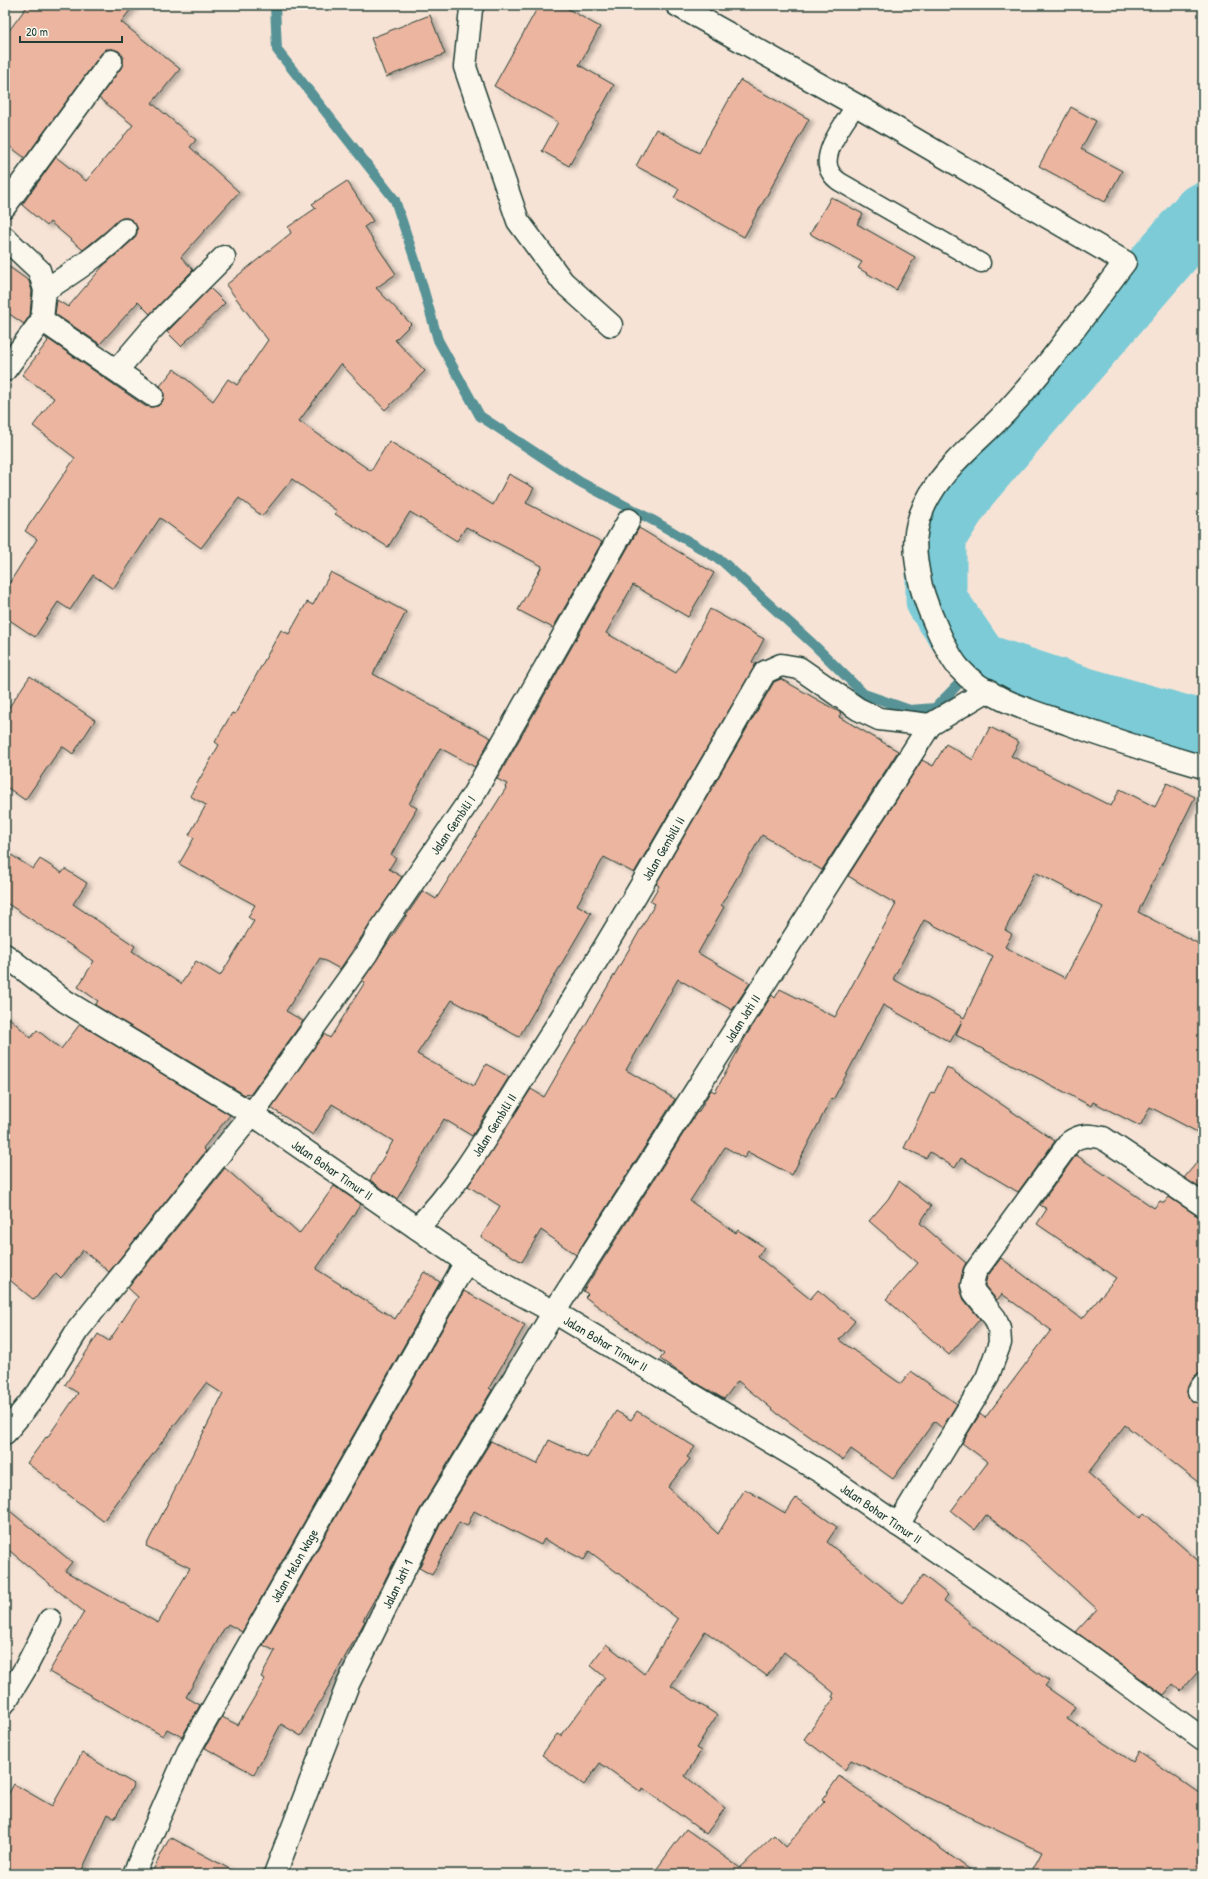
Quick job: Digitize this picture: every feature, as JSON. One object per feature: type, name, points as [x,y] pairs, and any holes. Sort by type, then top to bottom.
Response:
[{"type":"street","points":[[473,5],[471,9],[465,67],[518,221],[563,282],[612,325]]},
{"type":"street","points":[[677,5],[856,105],[1125,262],[1061,346],[1007,410],[948,470],[931,493],[920,515],[914,537],[915,558],[924,597],[973,680],[1007,702],[1138,748],[1203,767]]},
{"type":"street","points":[[5,206],[111,61]]},
{"type":"street","points":[[45,290],[109,246],[125,230]]},
{"type":"street","points":[[5,238],[39,270],[45,290],[42,320],[5,370]]},
{"type":"street","points":[[117,370],[152,329],[224,257]]},
{"type":"street","points":[[42,320],[152,395]]},
{"type":"street","name":"Jalan Gembili I","points":[[5,1433],[38,1393],[77,1331],[252,1114],[366,953],[380,929],[473,795],[629,520]]},
{"type":"street","name":"Jalan Gembili II","points":[[417,1228],[434,1212],[454,1186],[558,1023],[765,672],[781,665],[800,668],[858,709],[879,719],[930,726]]},
{"type":"street","points":[[930,726],[973,680]]},
{"type":"street","name":"Jalan Jati II","points":[[554,1312],[930,726]]},
{"type":"street","name":"Jalan Bohar Timur II","points":[[5,955],[65,1001],[252,1114],[466,1262],[554,1312],[821,1472],[1075,1646],[1203,1739]]},
{"type":"street","points":[[898,1525],[987,1378],[1000,1343],[999,1328],[995,1318],[974,1292],[972,1285],[975,1272],[1070,1142],[1075,1138],[1085,1135],[1103,1138],[1203,1205]]},
{"type":"street","name":"Jalan Melon Wage","points":[[134,1874],[188,1752],[466,1262]]},
{"type":"street","name":"Jalan Jati 1","points":[[275,1874],[348,1684],[426,1524],[554,1312]]},
{"type":"street","points":[[5,1702],[25,1669],[50,1620]]},
{"type":"lane","points":[[856,105],[830,146],[827,159],[830,173],[840,182],[981,263]]},
{"type":"building","points":[[28,5],[134,5],[121,22],[180,69],[152,103],[196,140],[190,147],[239,192],[181,257],[193,270],[150,314],[138,302],[100,344],[55,314],[57,300],[68,307],[103,266],[134,239],[137,233],[137,227],[134,222],[128,218],[122,218],[83,250],[50,222],[47,226],[22,205],[56,157],[86,181],[133,125],[99,98],[121,68],[123,56],[119,51],[113,49],[106,49],[101,54],[25,158],[5,143],[5,36]]},
{"type":"building","points":[[539,5],[561,5],[600,27],[579,65],[614,85],[569,166],[542,151],[558,122],[494,86]]},
{"type":"building","points":[[430,15],[445,54],[386,77],[371,38]]},
{"type":"building","points":[[740,80],[809,119],[744,237],[674,198],[679,189],[636,166],[656,129],[699,153]]},
{"type":"building","points":[[1071,107],[1096,121],[1081,149],[1122,171],[1105,202],[1039,166]]},
{"type":"building","points":[[347,181],[373,221],[364,227],[396,274],[376,288],[411,324],[395,340],[425,371],[385,410],[341,364],[299,421],[371,471],[389,441],[493,505],[509,474],[534,488],[526,503],[602,542],[553,628],[518,610],[542,566],[466,527],[457,541],[410,512],[388,547],[335,514],[337,511],[292,479],[262,516],[239,498],[201,548],[160,518],[113,589],[93,575],[70,610],[58,602],[35,637],[5,617],[5,590],[37,539],[25,531],[75,458],[33,426],[54,398],[22,375],[48,341],[45,337],[145,406],[158,406],[162,402],[164,396],[163,390],[160,386],[174,369],[213,401],[228,379],[237,385],[268,340],[226,285],[291,233],[288,227],[316,208],[312,204]]},
{"type":"building","points":[[831,197],[863,214],[857,224],[915,257],[896,290],[858,268],[862,262],[810,234]]},
{"type":"building","points":[[5,264],[29,281],[32,291],[30,315],[24,324],[5,311]]},
{"type":"building","points":[[210,288],[225,303],[181,346],[167,332]]},
{"type":"building","points":[[639,528],[714,573],[688,617],[633,585],[606,633],[676,673],[710,609],[764,639],[752,662],[756,664],[634,873],[604,857],[577,905],[591,913],[519,1037],[452,1000],[417,1054],[474,1086],[486,1064],[509,1077],[472,1136],[444,1119],[397,1199],[370,1180],[393,1141],[332,1104],[313,1135],[271,1108],[324,1034],[330,1038],[365,982],[362,981],[423,891],[436,899],[506,788],[505,787],[507,784],[497,779]]},
{"type":"building","points":[[331,572],[406,612],[373,674],[491,738],[475,767],[440,748],[409,804],[417,808],[391,855],[396,858],[389,869],[402,877],[340,969],[320,958],[286,1011],[303,1021],[250,1095],[247,1093],[245,1095],[95,1005],[98,1001],[78,987],[94,961],[5,902],[5,851],[33,869],[40,859],[62,873],[65,869],[87,883],[73,904],[135,946],[132,951],[181,984],[196,961],[220,976],[254,921],[248,917],[255,905],[179,864],[194,838],[189,835],[206,805],[190,796],[219,745],[215,742],[232,713],[235,714],[281,630],[289,634],[307,602],[313,605]]},
{"type":"building","points":[[30,676],[95,720],[73,754],[62,746],[25,800],[5,786],[5,713]]},
{"type":"building","points":[[781,679],[841,713],[839,717],[898,751],[822,870],[762,835],[721,905],[724,907],[698,953],[750,983],[732,1010],[678,979],[626,1070],[675,1099],[576,1255],[541,1230],[522,1262],[481,1237],[500,1206],[468,1186],[531,1089],[544,1097],[655,904],[650,901],[659,886],[656,884],[774,682]]},
{"type":"building","points":[[990,727],[1019,742],[1011,756],[1111,806],[1120,789],[1155,807],[1167,783],[1195,797],[1138,912],[1203,946],[1203,1135],[1150,1107],[1140,1126],[1093,1102],[1091,1106],[956,1035],[962,1021],[950,1042],[883,1005],[833,1100],[831,1099],[792,1175],[748,1152],[744,1158],[725,1147],[690,1201],[736,1233],[738,1230],[764,1247],[758,1257],[810,1299],[818,1290],[855,1321],[839,1340],[901,1384],[911,1371],[957,1404],[942,1428],[935,1422],[933,1423],[893,1479],[851,1449],[843,1460],[778,1414],[738,1381],[724,1399],[688,1378],[660,1359],[664,1354],[585,1297],[588,1294],[583,1291],[697,1112],[698,1113],[711,1090],[715,1092],[746,1036],[772,995],[775,998],[780,989],[835,1017],[896,904],[848,876],[922,760],[933,766],[946,744],[973,760]],"holes":[[[1035,872],[1103,907],[1065,978],[1005,947],[1012,934],[1005,930]],[[924,920],[993,956],[964,1018],[893,979]]]},
{"type":"building","points":[[5,1014],[31,1038],[37,1030],[61,1049],[80,1024],[230,1115],[203,1148],[206,1151],[109,1272],[83,1250],[61,1278],[56,1273],[34,1300],[5,1276]]},
{"type":"building","points":[[947,1067],[1055,1141],[1018,1192],[961,1158],[955,1168],[930,1152],[926,1158],[904,1148],[931,1092],[934,1093]]},
{"type":"building","points":[[1076,1155],[1154,1208],[1160,1201],[1164,1203],[1169,1197],[1196,1215],[1203,1217],[1203,1373],[1197,1374],[1193,1378],[1187,1391],[1188,1397],[1192,1401],[1203,1403],[1203,1486],[1125,1425],[1088,1473],[1140,1518],[1144,1513],[1203,1565],[1203,1666],[1181,1691],[1173,1684],[1164,1695],[1076,1632],[1097,1609],[1026,1545],[986,1515],[975,1530],[951,1511],[988,1462],[962,1443],[980,1414],[985,1418],[1051,1330],[1002,1294],[997,1300],[985,1286],[987,1277],[1001,1258],[1082,1319],[1116,1278],[1037,1224],[1047,1209],[1040,1205]]},
{"type":"building","points":[[1203,1155],[1203,1190],[1184,1178]]},
{"type":"building","points":[[225,1168],[299,1234],[334,1186],[361,1204],[316,1269],[395,1319],[424,1272],[440,1282],[242,1632],[228,1624],[225,1627],[186,1697],[200,1705],[182,1737],[167,1729],[163,1736],[49,1672],[84,1612],[5,1547],[5,1507],[72,1562],[65,1571],[158,1623],[190,1568],[146,1546],[223,1394],[206,1383],[103,1521],[27,1463],[46,1437],[47,1438],[78,1393],[65,1385],[98,1334],[109,1341],[138,1297],[128,1288]]},
{"type":"building","points":[[899,1181],[931,1206],[920,1223],[966,1263],[963,1269],[960,1288],[964,1300],[980,1319],[949,1355],[886,1299],[918,1263],[869,1221],[888,1199]]},
{"type":"building","points":[[464,1291],[525,1325],[489,1388],[492,1390],[419,1511],[382,1586],[363,1620],[365,1621],[301,1736],[281,1724],[254,1774],[205,1748],[222,1717],[238,1725],[265,1679],[261,1677],[275,1651],[263,1645]]},
{"type":"building","points":[[616,1411],[631,1420],[637,1411],[695,1447],[687,1457],[690,1459],[668,1487],[718,1534],[745,1489],[785,1513],[796,1498],[837,1527],[827,1542],[902,1603],[923,1575],[948,1595],[943,1601],[969,1621],[968,1623],[1049,1681],[1045,1686],[1075,1707],[1067,1719],[1133,1762],[1139,1751],[1203,1796],[1203,1874],[1030,1874],[1042,1852],[851,1760],[845,1770],[804,1739],[834,1698],[832,1697],[834,1693],[784,1652],[767,1676],[705,1631],[671,1686],[717,1715],[696,1748],[701,1751],[685,1776],[725,1808],[706,1834],[643,1788],[641,1792],[600,1763],[584,1785],[542,1755],[557,1734],[561,1736],[605,1677],[590,1665],[606,1644],[644,1674],[678,1619],[589,1551],[584,1560],[544,1539],[541,1545],[474,1511],[467,1526],[459,1522],[432,1575],[419,1568],[441,1523],[491,1441],[537,1464],[549,1440],[587,1458]]},
{"type":"building","points":[[82,1753],[134,1784],[115,1818],[108,1814],[80,1874],[5,1874],[5,1800],[14,1784],[52,1806]]},
{"type":"building","points":[[839,1776],[976,1874],[653,1874],[686,1829],[740,1868],[774,1835],[786,1847],[824,1802],[822,1800]]},
{"type":"building","points":[[170,1837],[239,1874],[151,1874]]},
{"type":"waterway","points":[[275,5],[277,50],[395,200],[416,263],[438,340],[480,416],[580,482],[656,522],[722,561],[813,644],[864,694],[910,710],[935,708],[979,663]]},
{"type":"waterway","points":[[1203,213],[968,486],[936,535],[936,600],[979,663],[1088,699],[1203,731]]}]
